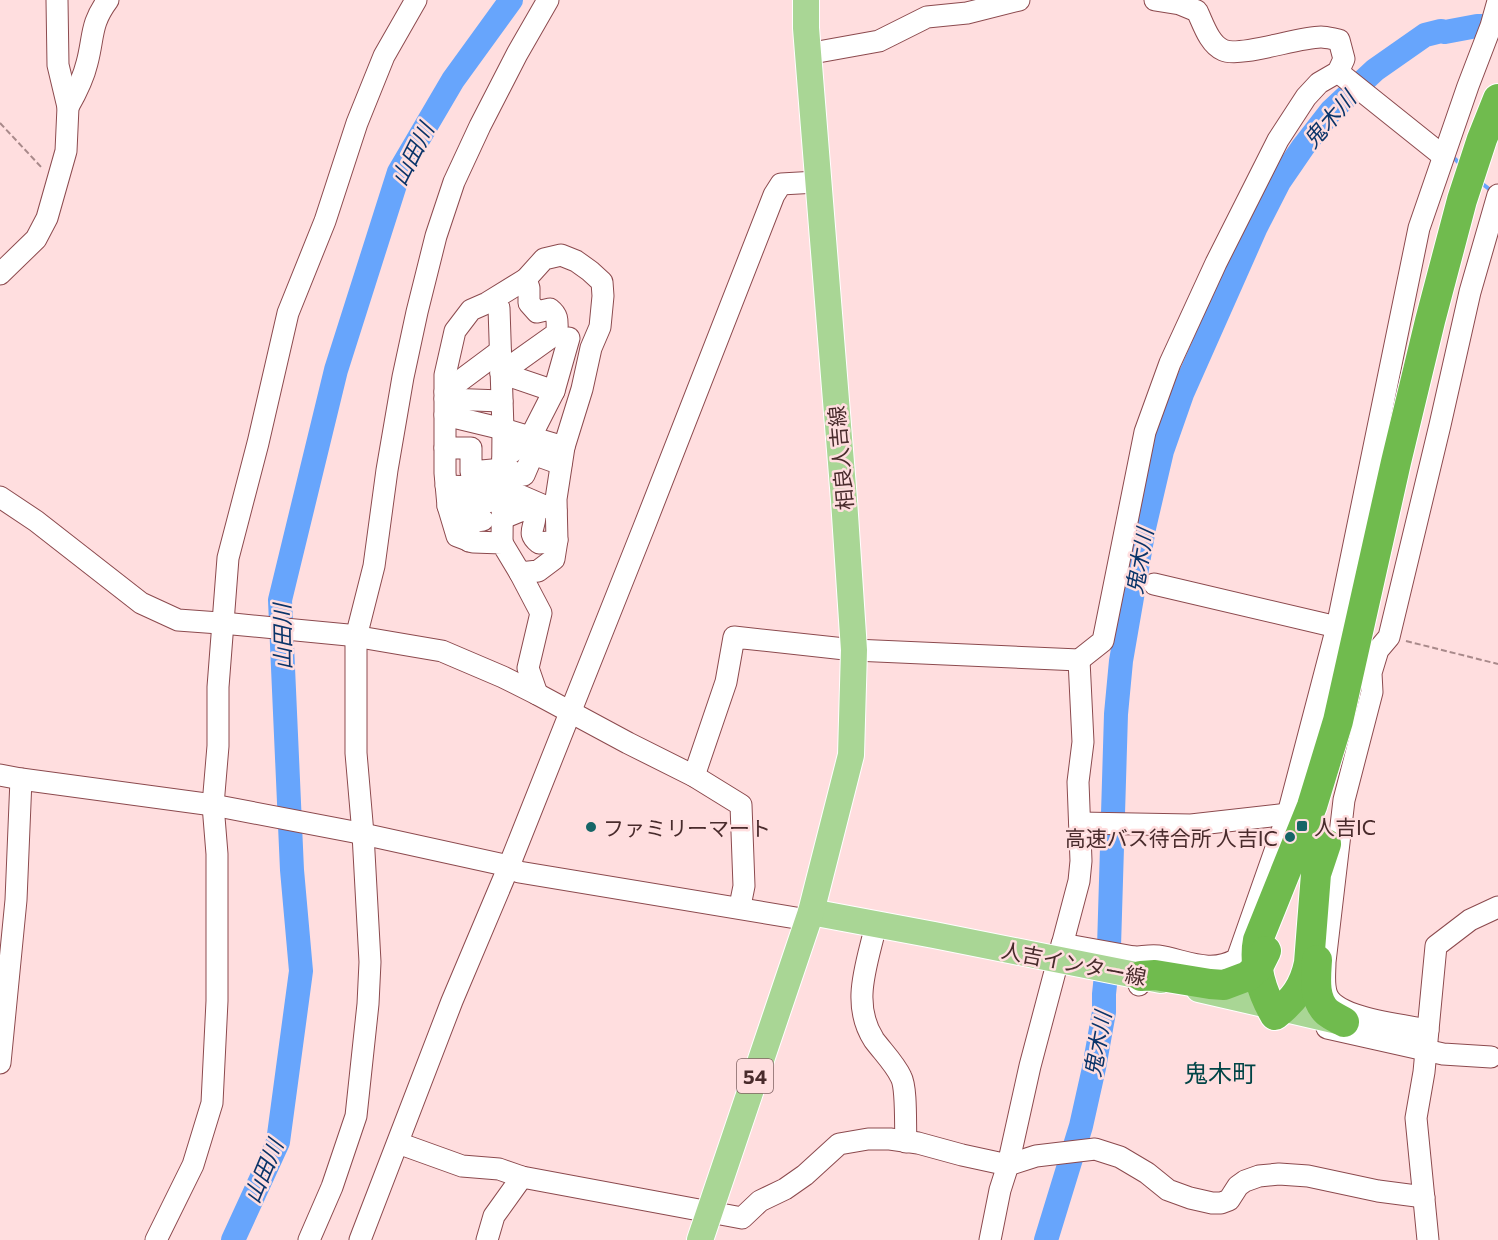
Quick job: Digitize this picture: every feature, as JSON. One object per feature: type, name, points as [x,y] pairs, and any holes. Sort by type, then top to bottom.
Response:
[{"type":"highway","points":[[1344,1022],[1327,1012],[1319,1001],[1316,989],[1326,844],[1338,721],[1430,321],[1462,200],[1498,99]]},
{"type":"highway","points":[[1326,844],[1316,874],[1306,977],[1299,990],[1276,1010],[1263,991],[1256,953],[1258,940],[1300,810],[1338,721]]},
{"type":"highway","points":[[1133,975],[1155,975],[1224,985],[1248,976],[1258,968]]},
{"type":"highway","points":[[1258,968],[1273,980],[1284,982],[1306,977]]},
{"type":"main road","name":"相良人吉線","points":[[806,0],[807,54],[844,500],[854,650],[851,755],[809,916]]},
{"type":"main road","name":"人吉インター線","points":[[809,916],[874,933],[1059,958]]},
{"type":"main road","name":"人吉インター線","points":[[809,916],[934,934],[1097,965],[1276,1010],[1344,1022]]},
{"type":"main road","name":"54","points":[[700,1240],[809,916]]},
{"type":"street","points":[[0,274],[36,239],[48,218],[66,151],[68,108],[58,65],[57,0]]},
{"type":"street","points":[[68,108],[81,86],[95,22],[108,0]]},
{"type":"street","points":[[156,1240],[194,1165],[212,1103],[217,1001],[218,687],[228,624],[228,558],[288,314],[325,221],[357,123],[384,56],[416,0]]},
{"type":"street","points":[[309,1240],[332,1187],[356,1116],[368,1004],[370,962],[359,833],[352,636],[374,566],[403,377],[436,236],[454,182],[480,126],[548,0]]},
{"type":"street","points":[[807,54],[879,41],[927,17],[967,13],[1019,0]]},
{"type":"street","points":[[694,776],[726,682],[734,637],[854,650],[1079,660],[1103,641],[1145,432],[1170,363],[1216,263],[1278,140],[1305,97],[1319,83],[1338,72],[1344,59],[1340,40],[1323,36],[1235,52],[1223,50],[1212,40],[1197,11],[1180,4],[1155,0]]},
{"type":"street","points":[[1133,975],[1156,956],[1195,966],[1226,965],[1237,959],[1300,810],[1419,228],[1498,1]]},
{"type":"street","points":[[1338,72],[1443,156]]},
{"type":"street","points":[[360,1240],[774,195],[781,184],[817,182]]},
{"type":"street","points":[[1427,1041],[1356,1016],[1328,998],[1324,982],[1326,951],[1344,800],[1372,692],[1371,673],[1378,650],[1389,637],[1470,292],[1498,195]]},
{"type":"street","points":[[502,543],[473,542],[457,536],[447,496],[445,375],[455,331],[471,310],[493,305],[526,279],[544,258],[561,255],[576,261],[602,282],[600,327],[591,348],[562,464],[556,499],[557,540],[554,559],[538,572],[520,573]]},
{"type":"street","points":[[500,491],[554,391],[563,335],[554,312],[550,309],[537,312],[529,303],[529,288],[526,279]]},
{"type":"street","points":[[493,305],[501,373],[502,543],[541,613],[528,668],[537,694]]},
{"type":"street","points":[[493,305],[591,348]]},
{"type":"street","points":[[501,373],[563,335]]},
{"type":"street","points":[[445,402],[500,351]]},
{"type":"street","points":[[501,373],[554,391]]},
{"type":"street","points":[[445,402],[502,401]]},
{"type":"street","points":[[445,402],[503,429],[530,438],[562,464]]},
{"type":"street","points":[[445,448],[471,448],[471,472],[531,512],[535,517],[531,533],[539,543],[557,540]]},
{"type":"street","points":[[469,541],[469,522],[500,491],[524,475],[533,454],[562,464]]},
{"type":"street","points":[[447,496],[500,491],[556,511]]},
{"type":"street","points":[[0,497],[141,603],[178,621],[352,636],[442,651],[503,677],[694,776],[741,805],[744,886],[741,901]]},
{"type":"street","points":[[1154,584],[1337,627]]},
{"type":"street","points":[[990,1240],[1030,1066],[1079,881],[1081,861],[1078,782],[1083,742],[1079,660]]},
{"type":"street","points":[[0,775],[219,806],[359,833],[509,866],[519,872],[809,916]]},
{"type":"street","points":[[0,1064],[16,900],[21,779]]},
{"type":"street","points":[[1080,823],[1191,825],[1300,810]]},
{"type":"street","points":[[509,866],[522,864],[741,901],[809,916]]},
{"type":"street","points":[[1428,1240],[1416,1118],[1424,1072],[1436,946],[1470,920],[1498,907]]},
{"type":"street","points":[[874,933],[863,976],[863,1017],[873,1038],[902,1079],[906,1142]]},
{"type":"street","points":[[1276,1010],[1427,1041]]},
{"type":"street","points":[[1344,1022],[1495,1058]]},
{"type":"street","points":[[398,1143],[462,1166],[499,1169],[522,1177],[742,1218],[760,1201],[785,1189],[805,1175],[839,1144],[868,1139],[918,1143],[1008,1165],[1036,1156],[1095,1149],[1120,1157],[1147,1173],[1168,1190],[1212,1203],[1229,1200],[1238,1186],[1245,1181],[1259,1176],[1279,1174],[1308,1176],[1378,1191],[1424,1197]]},
{"type":"street","points":[[488,1240],[494,1216],[522,1177]]},
{"type":"path","points":[[0,123],[57,185]]},
{"type":"path","points":[[1389,637],[1498,664]]},
{"type":"waterway","name":"山田川","points":[[233,1240],[278,1142],[301,971],[292,870],[280,600],[336,370],[399,172],[453,80],[511,0]]},
{"type":"waterway","name":"鬼木川","points":[[1046,1240],[1081,1126],[1104,1012],[1109,947],[1116,714],[1121,661],[1144,528],[1162,451],[1182,394],[1256,227],[1279,182],[1331,111],[1375,70],[1425,35],[1477,26],[1498,26]]},
{"type":"waterway","points":[[1455,159],[1461,165]]},
{"type":"waterway","points":[[1480,182],[1493,192]]},
{"type":"place","name":"人吉IC","points":[[1302,826]]},
{"type":"place","name":"ファミリーマート","points":[[591,827]]},
{"type":"place","name":"高速バス待合所 人吉IC","points":[[1290,837]]},
{"type":"district","name":"鬼木町","points":[[1220,1072]]}]
